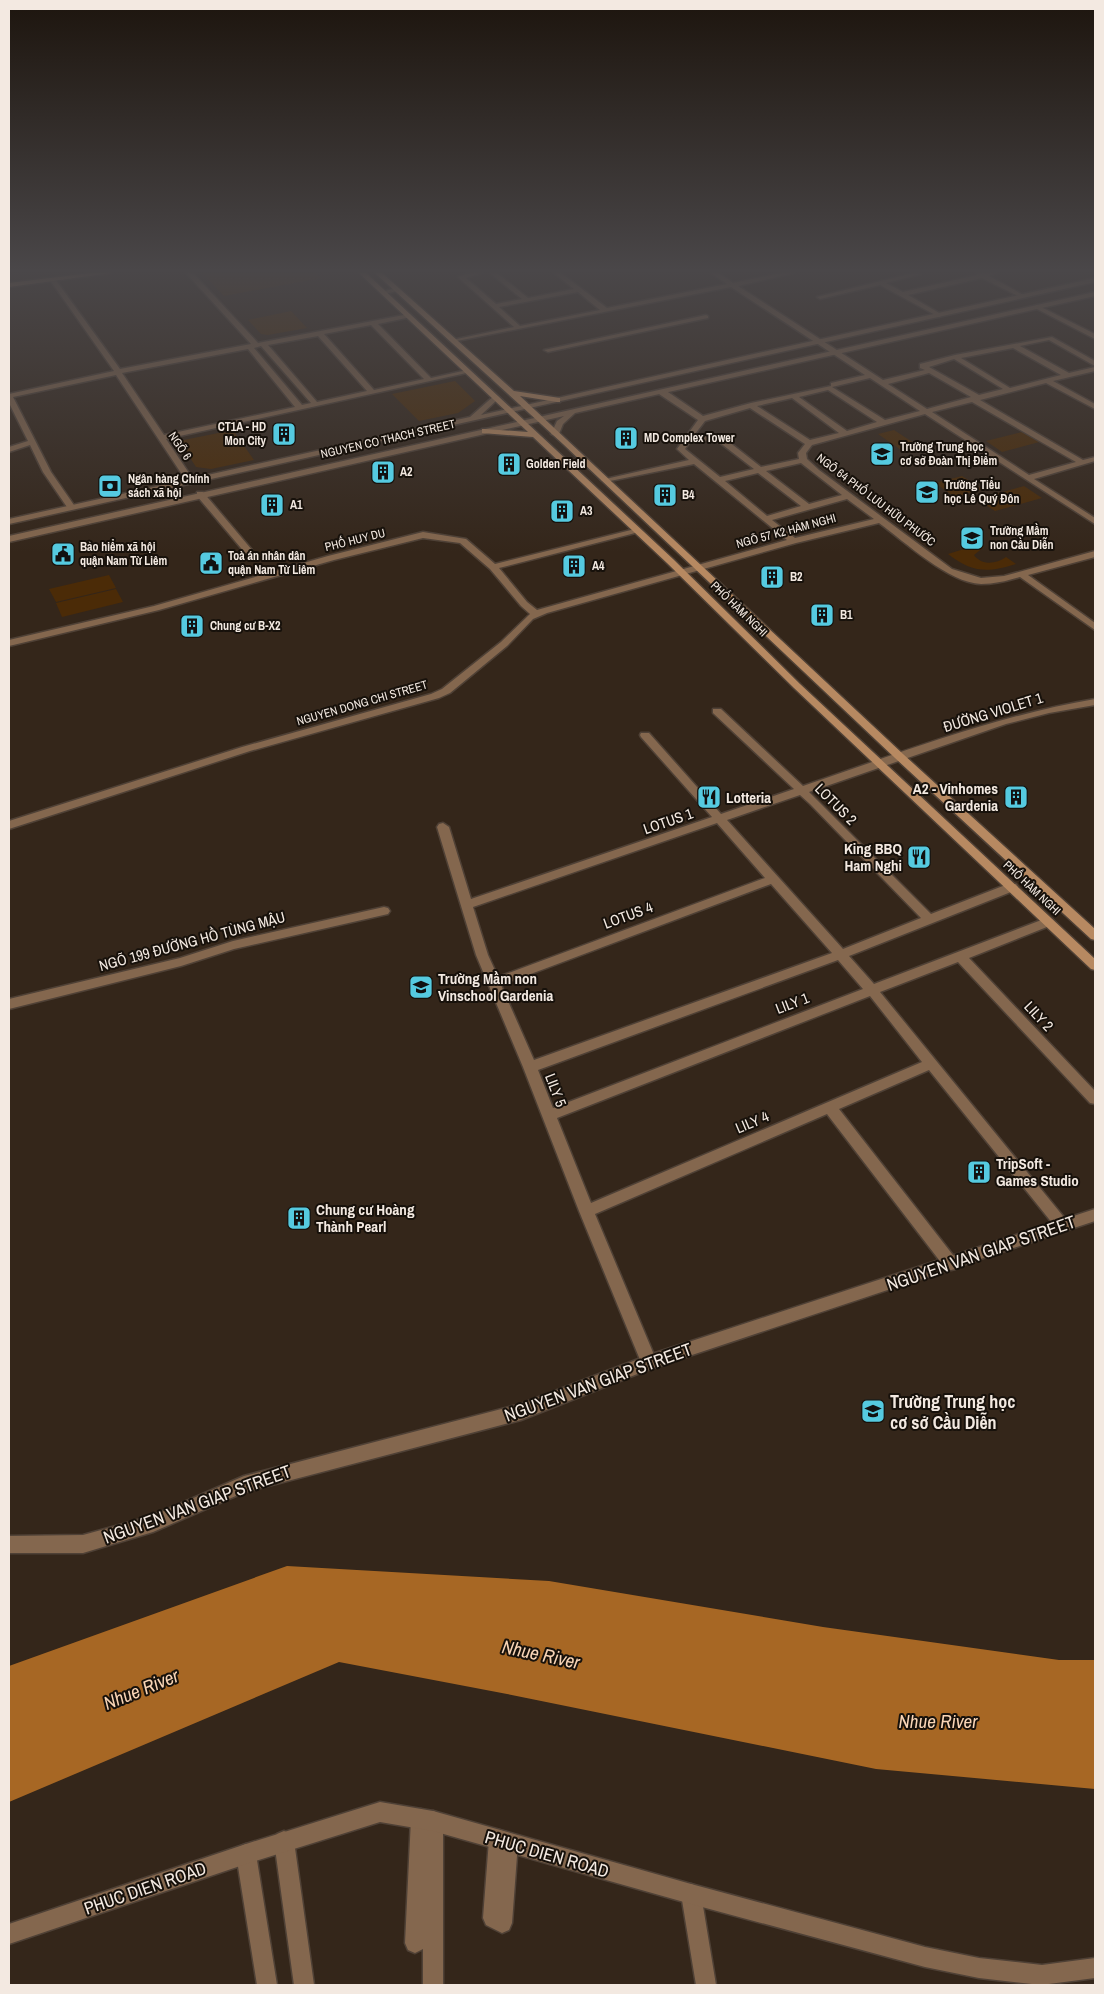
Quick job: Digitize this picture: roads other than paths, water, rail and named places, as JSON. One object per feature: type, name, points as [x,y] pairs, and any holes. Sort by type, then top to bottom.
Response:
[{"type":"main road","name":"PHỐ HÀM NGHI","points":[[461,366],[636,530],[879,764],[1095,966]]},
{"type":"main road","name":"PHỐ HÀM NGHI","points":[[482,366],[900,757],[1095,936]]},
{"type":"main road","points":[[512,393],[557,400]]},
{"type":"main road","points":[[485,431],[535,435]]},
{"type":"street","name":"NGÕ 6","points":[[114,366],[191,482],[249,552]]},
{"type":"street","points":[[72,508],[47,472],[9,396],[148,366]]},
{"type":"street","points":[[271,366],[300,408]]},
{"type":"street","points":[[277,366],[316,405]]},
{"type":"street","points":[[349,366],[372,392]]},
{"type":"street","points":[[416,366],[430,380]]},
{"type":"street","name":"NGUYEN CO THACH STREET","points":[[9,522],[557,400],[699,366]]},
{"type":"street","name":"NGUYEN CO THACH STREET","points":[[9,538],[775,366]]},
{"type":"street","points":[[856,366],[1095,522]]},
{"type":"street","points":[[923,366],[1083,463]]},
{"type":"street","points":[[969,366],[1009,390]]},
{"type":"street","points":[[1050,366],[1068,376]]},
{"type":"street","name":"NGÕ 64 PHỐ LƯU HỮU PHƯỚC","points":[[1021,574],[1004,579],[980,581],[949,570],[847,496],[802,460],[802,453],[810,443],[882,422],[1095,369]]},
{"type":"street","points":[[882,383],[930,371]]},
{"type":"street","points":[[161,438],[467,372]]},
{"type":"street","points":[[792,541],[681,449],[702,419],[751,404],[792,396],[871,376]]},
{"type":"street","points":[[1048,381],[1095,408]]},
{"type":"street","points":[[831,386],[882,422]]},
{"type":"street","points":[[662,392],[702,419]]},
{"type":"street","points":[[792,396],[845,433]]},
{"type":"street","points":[[472,418],[495,397]]},
{"type":"street","points":[[751,404],[810,443]]},
{"type":"street","points":[[555,434],[560,423],[573,412]]},
{"type":"street","points":[[689,436],[721,440],[807,507]]},
{"type":"street","points":[[9,450],[32,442]]},
{"type":"street","points":[[718,480],[802,460]]},
{"type":"street","points":[[1028,478],[1095,460]]},
{"type":"street","points":[[605,480],[695,461]]},
{"type":"street","points":[[765,519],[847,496]]},
{"type":"street","name":"NGÕ 57 K2 HÀM NGHI","points":[[699,567],[792,541],[879,520]]},
{"type":"street","points":[[493,567],[636,530]]},
{"type":"street","name":"PHỐ HUY DU","points":[[9,643],[156,608],[331,558],[423,535],[463,541],[493,567],[524,604],[536,614]]},
{"type":"street","points":[[1021,574],[1095,554]]},
{"type":"street","name":"NGUYEN DONG CHI STREET","points":[[9,825],[246,749],[435,696],[446,691],[504,644],[536,614],[699,567]]},
{"type":"street","points":[[1021,574],[1095,627]]},
{"type":"street","name":"ĐƯỜNG VIOLET 1","points":[[879,764],[1002,722],[1048,710],[1095,702]]},
{"type":"street","name":"LOTUS 2","points":[[717,711],[801,791],[930,920]]},
{"type":"street","points":[[645,735],[870,989],[1062,1225]]},
{"type":"street","name":"LOTUS 1","points":[[466,905],[720,820],[746,809],[879,764]]},
{"type":"street","name":"LILY 5","points":[[443,827],[482,955],[530,1067],[648,1362]]},
{"type":"street","name":"LOTUS 4","points":[[494,982],[773,879]]},
{"type":"street","points":[[530,1067],[840,955],[1012,887]]},
{"type":"street","name":"NGÕ 199 ĐƯỜNG HỒ TÙNG MẬU","points":[[9,1004],[181,962],[233,945],[384,911]]},
{"type":"street","name":"LILY 1","points":[[548,1116],[870,989],[1048,922]]},
{"type":"street","name":"LILY 2","points":[[959,955],[1095,1099]]},
{"type":"street","name":"LILY 4","points":[[586,1211],[930,1064]]},
{"type":"street","points":[[830,1107],[951,1264]]},
{"type":"street","name":"NGUYEN VAN GIAP STREET","points":[[9,1545],[83,1544],[153,1524],[244,1484],[521,1412],[648,1362],[951,1264],[1095,1214]]},
{"type":"street","name":"PHUC DIEN ROAD","points":[[9,1934],[284,1841],[380,1812],[427,1820],[925,1957],[1043,1980],[1095,1968]]},
{"type":"street","points":[[415,1943],[427,1820]]},
{"type":"street","points":[[427,1820],[433,1985]]},
{"type":"street","points":[[284,1841],[304,1985]]},
{"type":"street","points":[[497,1921],[504,1841]]},
{"type":"street","points":[[246,1854],[267,1985]]},
{"type":"street","points":[[691,1894],[706,1985]]},
{"type":"water","name":"Nhue River","points":[[287,1566],[549,1581],[823,1627],[1059,1660],[1095,1660],[1095,1789],[876,1769],[339,1662],[9,1802],[9,1666]]},
{"type":"place","name":"CT1A - HD Mon City","points":[[284,434]]},
{"type":"place","name":"MD Complex Tower","points":[[626,438]]},
{"type":"place","name":"Trường Trung học cơ sở Đoàn Thị Điểm","points":[[882,454]]},
{"type":"place","name":"Golden Field","points":[[509,464]]},
{"type":"place","name":"A2","points":[[383,472]]},
{"type":"place","name":"Ngân hàng Chính sách xã hội","points":[[110,486]]},
{"type":"place","name":"Trường Tiểu học Lê Quý Đôn","points":[[927,492]]},
{"type":"place","name":"B4","points":[[665,495]]},
{"type":"place","name":"A1","points":[[272,505]]},
{"type":"place","name":"A3","points":[[562,511]]},
{"type":"place","name":"Trường Mầm non Cầu Diễn","points":[[972,538]]},
{"type":"place","name":"Bảo hiểm xã hội quận Nam Từ Liêm","points":[[63,554]]},
{"type":"place","name":"Toà án nhân dân quận Nam Từ Liêm","points":[[211,563]]},
{"type":"place","name":"A4","points":[[574,566]]},
{"type":"place","name":"B2","points":[[772,577]]},
{"type":"place","name":"B1","points":[[822,615]]},
{"type":"place","name":"Chung cư B-X2","points":[[192,626]]},
{"type":"place","name":"Lotteria","points":[[709,797]]},
{"type":"place","name":"A2 - Vinhomes Gardenia","points":[[1016,797]]},
{"type":"place","name":"King BBQ Ham Nghi","points":[[919,857]]},
{"type":"place","name":"Trường Mầm non Vinschool Gardenia","points":[[421,987]]},
{"type":"place","name":"TripSoft - Games Studio","points":[[979,1172]]},
{"type":"place","name":"Chung cư Hoàng Thành Pearl","points":[[299,1218]]},
{"type":"place","name":"Trường Trung học cơ sở Cầu Diễn","points":[[873,1411]]}]
